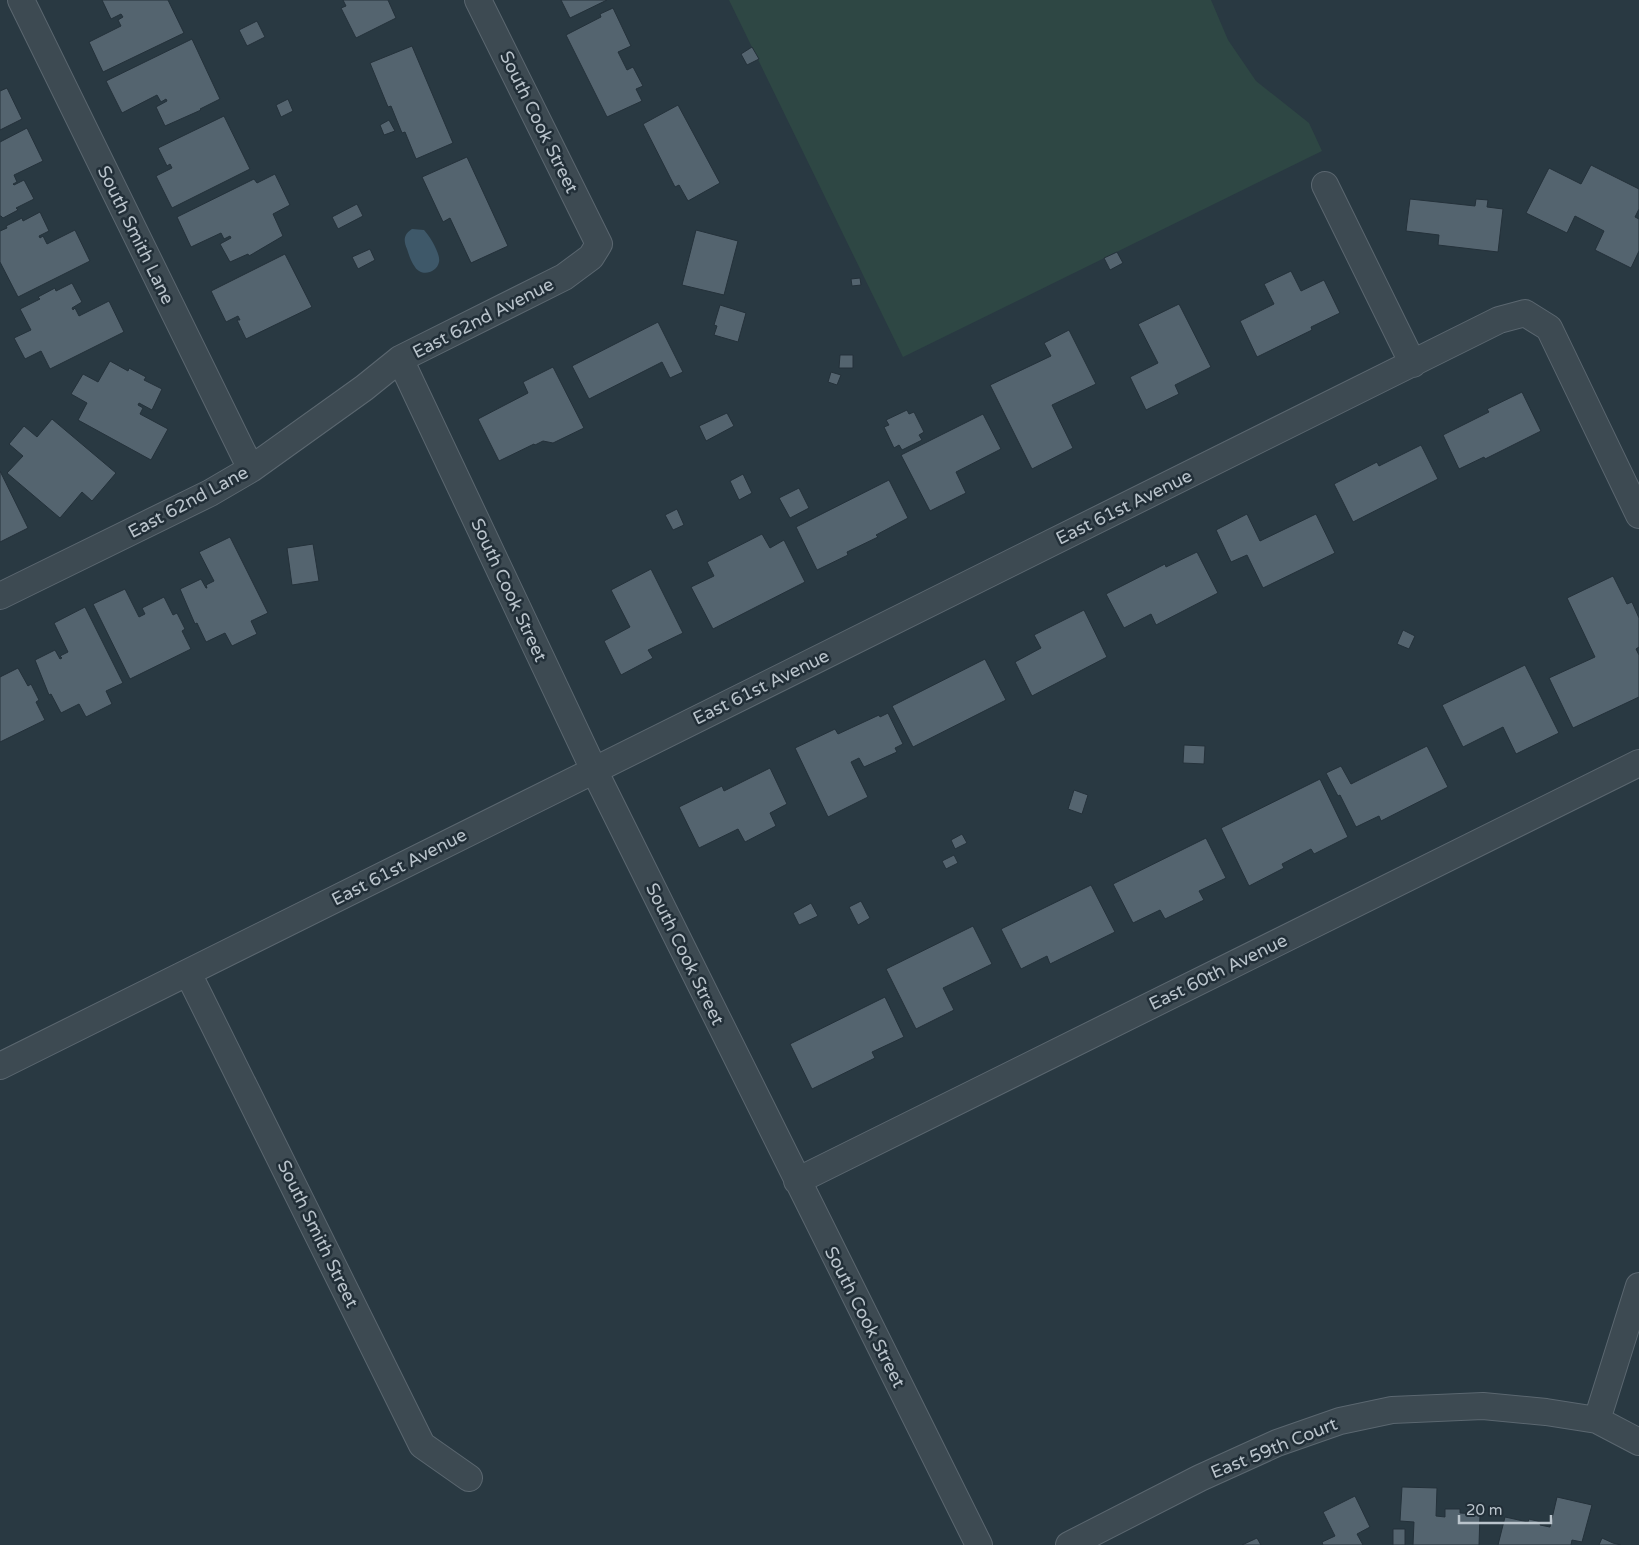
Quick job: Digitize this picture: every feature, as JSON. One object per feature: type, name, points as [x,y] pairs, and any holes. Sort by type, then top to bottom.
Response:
[{"type":"street","name":"South Smith Lane","points":[[21,0],[251,469]]},
{"type":"street","name":"South Cook Street","points":[[478,0],[599,244]]},
{"type":"street","points":[[1325,185],[1413,364]]},
{"type":"street","name":"East 62nd Avenue","points":[[364,388],[400,359],[564,277],[591,257],[599,244]]},
{"type":"street","name":"East 61st Avenue","points":[[0,1066],[1499,320],[1525,313],[1549,328],[1639,515]]},
{"type":"street","name":"South Cook Street","points":[[400,359],[594,770],[979,1545]]},
{"type":"street","name":"East 62nd Lane","points":[[0,596],[210,493],[251,469],[364,388]]},
{"type":"street","name":"East 60th Avenue","points":[[797,1181],[1639,764]]},
{"type":"street","name":"South Smith Street","points":[[188,973],[422,1445],[469,1478]]},
{"type":"street","points":[[1597,1420],[1639,1286]]},
{"type":"street","name":"East 59th Court","points":[[1068,1545],[1200,1478],[1277,1443],[1340,1421],[1392,1410],[1483,1406],[1546,1412],[1597,1420],[1639,1442]]},
{"type":"green space","points":[[729,0],[1211,0],[1228,40],[1256,81],[1309,123],[1322,151],[903,357]]},
{"type":"water","points":[[412,229],[424,230],[436,250],[439,262],[438,266],[432,271],[421,272],[411,261],[405,240],[407,233]]},
{"type":"building","points":[[102,0],[168,0],[184,33],[103,72],[89,42],[121,26],[118,20],[123,17],[121,14],[111,19]]},
{"type":"building","points":[[343,0],[388,0],[396,18],[356,38],[341,8],[346,6]]},
{"type":"building","points":[[561,0],[607,0],[570,18]]},
{"type":"building","points":[[613,8],[631,46],[618,52],[627,70],[633,67],[643,86],[636,89],[642,101],[607,117],[566,35],[601,17],[600,14]]},
{"type":"building","points":[[257,21],[265,37],[247,46],[239,30]]},
{"type":"building","points":[[192,39],[220,99],[201,110],[165,126],[156,107],[167,101],[166,99],[161,102],[157,95],[122,113],[106,81]]},
{"type":"building","points":[[412,46],[453,143],[416,159],[405,132],[402,133],[391,106],[388,107],[370,63]]},
{"type":"building","points":[[752,47],[759,59],[747,65],[741,54]]},
{"type":"building","points":[[7,88],[22,119],[0,130],[0,91]]},
{"type":"building","points":[[288,99],[293,111],[281,117],[276,105]]},
{"type":"building","points":[[678,105],[720,183],[688,201],[679,185],[675,187],[643,124]]},
{"type":"building","points":[[224,116],[250,169],[172,208],[156,176],[172,168],[170,164],[167,166],[158,148]]},
{"type":"building","points":[[389,120],[395,131],[384,135],[380,125]]},
{"type":"building","points":[[27,128],[43,161],[14,175],[17,182],[13,184],[24,180],[34,199],[16,208],[18,210],[3,218],[0,216],[0,142]]},
{"type":"building","points":[[467,157],[508,246],[471,263],[450,218],[443,222],[422,177]]},
{"type":"building","points":[[1591,165],[1639,189],[1639,209],[1635,217],[1639,219],[1639,251],[1631,268],[1595,250],[1604,231],[1575,216],[1567,233],[1526,213],[1549,168],[1581,184]]},
{"type":"building","points":[[275,174],[290,205],[273,214],[283,236],[249,256],[248,254],[230,262],[220,244],[231,238],[230,236],[224,239],[221,233],[191,247],[177,217],[254,179],[257,183]]},
{"type":"building","points":[[1410,199],[1475,206],[1476,199],[1488,200],[1487,207],[1503,209],[1498,252],[1438,245],[1439,235],[1406,231]]},
{"type":"building","points":[[357,204],[363,216],[338,229],[332,217]]},
{"type":"building","points":[[40,212],[49,231],[39,236],[40,238],[43,236],[47,244],[75,230],[90,261],[18,297],[0,262],[0,231],[22,218],[23,221]]},
{"type":"building","points":[[696,230],[738,241],[724,295],[682,285]]},
{"type":"building","points":[[370,249],[375,260],[358,269],[352,257]]},
{"type":"building","points":[[1117,252],[1123,263],[1110,270],[1104,258]]},
{"type":"building","points":[[285,254],[312,307],[246,339],[237,320],[240,320],[238,316],[226,322],[211,291]]},
{"type":"building","points":[[1291,271],[1301,291],[1324,280],[1340,313],[1311,327],[1312,330],[1257,357],[1240,321],[1274,304],[1264,284]]},
{"type":"building","points":[[860,278],[861,285],[852,286],[851,279]]},
{"type":"building","points":[[72,283],[82,302],[72,308],[73,310],[75,308],[79,316],[109,301],[124,332],[50,369],[41,351],[25,359],[14,338],[31,330],[20,309],[40,299],[38,297],[55,288],[56,291]]},
{"type":"building","points":[[1179,304],[1211,367],[1175,385],[1179,394],[1146,410],[1130,377],[1158,363],[1138,324]]},
{"type":"building","points":[[720,305],[746,313],[738,342],[714,335],[717,326],[714,325]]},
{"type":"building","points":[[658,322],[683,372],[670,378],[662,362],[589,399],[572,366]]},
{"type":"building","points":[[1069,330],[1096,384],[1052,405],[1073,448],[1032,469],[990,385],[1051,356],[1044,343]]},
{"type":"building","points":[[840,355],[853,355],[853,368],[839,368]]},
{"type":"building","points":[[110,361],[128,371],[129,368],[146,377],[144,380],[162,389],[152,410],[139,403],[138,405],[143,408],[140,414],[168,429],[151,460],[78,420],[87,403],[71,394],[83,374],[98,382]]},
{"type":"building","points":[[553,367],[584,428],[553,443],[543,441],[534,444],[499,461],[478,419],[528,393],[523,382]]},
{"type":"building","points":[[831,372],[841,375],[837,385],[828,382]]},
{"type":"building","points":[[1522,392],[1541,431],[1485,459],[1484,457],[1459,469],[1443,435],[1489,412],[1487,409]]},
{"type":"building","points":[[907,410],[909,414],[914,412],[924,432],[919,435],[922,440],[902,450],[899,445],[894,448],[884,427],[889,425],[886,420]]},
{"type":"building","points":[[727,413],[734,426],[706,441],[699,426]]},
{"type":"building","points":[[983,414],[1001,449],[956,472],[966,493],[930,511],[901,455]]},
{"type":"building","points":[[52,419],[116,473],[92,501],[82,492],[60,518],[7,473],[23,456],[9,444],[24,426],[37,437]]},
{"type":"building","points":[[1421,445],[1438,479],[1353,522],[1334,484],[1377,462],[1379,466]]},
{"type":"building","points":[[0,471],[28,528],[0,542]]},
{"type":"building","points":[[743,474],[752,493],[739,500],[730,481]]},
{"type":"building","points":[[889,480],[908,518],[876,535],[878,537],[847,552],[848,555],[817,570],[796,527]]},
{"type":"building","points":[[799,488],[809,508],[790,518],[779,498]]},
{"type":"building","points":[[677,509],[684,525],[673,530],[665,515]]},
{"type":"building","points":[[1247,514],[1260,541],[1316,514],[1335,553],[1263,588],[1247,555],[1231,562],[1216,530]]},
{"type":"building","points":[[762,534],[770,548],[784,540],[805,582],[713,629],[691,587],[714,576],[707,562]]},
{"type":"building","points":[[230,537],[268,613],[251,621],[257,634],[232,646],[225,633],[206,642],[197,623],[195,624],[180,589],[201,579],[207,588],[206,585],[214,581],[199,552]]},
{"type":"building","points":[[313,544],[319,581],[292,585],[287,548]]},
{"type":"building","points":[[1197,552],[1218,593],[1156,625],[1151,614],[1124,628],[1106,594],[1165,564],[1166,567]]},
{"type":"building","points":[[651,569],[683,633],[648,650],[653,658],[621,675],[604,641],[630,627],[611,590]]},
{"type":"building","points":[[1613,576],[1627,604],[1632,602],[1639,618],[1639,647],[1636,649],[1639,655],[1639,697],[1573,728],[1549,678],[1595,657],[1567,598]]},
{"type":"building","points":[[125,589],[139,617],[145,614],[142,608],[164,597],[173,615],[177,613],[185,629],[182,631],[191,649],[130,679],[93,604]]},
{"type":"building","points":[[85,607],[123,683],[106,691],[112,704],[86,717],[79,704],[61,713],[51,694],[49,695],[35,660],[55,650],[60,659],[62,658],[60,656],[68,652],[54,623]]},
{"type":"building","points":[[1084,610],[1107,657],[1032,696],[1015,662],[1041,648],[1034,635]]},
{"type":"building","points":[[1403,630],[1415,636],[1409,649],[1397,644]]},
{"type":"building","points":[[985,659],[1006,700],[913,747],[892,706]]},
{"type":"building","points":[[1525,665],[1559,733],[1516,754],[1503,727],[1463,747],[1442,705]]},
{"type":"building","points":[[18,668],[28,686],[31,684],[39,700],[36,702],[45,720],[0,742],[0,677]]},
{"type":"building","points":[[888,713],[903,744],[895,748],[897,752],[864,767],[859,758],[851,762],[868,797],[828,817],[795,748],[835,729],[838,734],[879,715],[880,717]]},
{"type":"building","points":[[1184,745],[1205,746],[1204,764],[1183,763]]},
{"type":"building","points":[[1427,746],[1448,787],[1381,821],[1379,816],[1356,827],[1340,795],[1338,796],[1326,773],[1341,766],[1351,784]]},
{"type":"building","points":[[770,768],[787,804],[770,813],[776,826],[745,842],[738,829],[699,848],[679,807],[722,786],[724,791]]},
{"type":"building","points":[[1320,779],[1348,837],[1314,854],[1311,849],[1282,864],[1284,868],[1249,886],[1221,828]]},
{"type":"building","points":[[1074,790],[1088,795],[1082,814],[1068,809]]},
{"type":"building","points":[[962,834],[967,843],[955,849],[951,840]]},
{"type":"building","points":[[1206,838],[1226,878],[1199,891],[1204,900],[1165,919],[1160,910],[1133,923],[1113,884]]},
{"type":"building","points":[[954,855],[958,863],[946,869],[942,861]]},
{"type":"building","points":[[1091,885],[1115,932],[1050,964],[1047,956],[1021,969],[1001,929]]},
{"type":"building","points":[[861,901],[870,918],[858,925],[849,907]]},
{"type":"building","points":[[811,903],[818,916],[799,925],[793,913]]},
{"type":"building","points":[[973,926],[992,964],[943,988],[954,1010],[916,1029],[886,969]]},
{"type":"building","points":[[885,997],[904,1037],[872,1052],[875,1058],[812,1089],[790,1044]]},
{"type":"building","points":[[1402,1487],[1437,1488],[1436,1516],[1445,1517],[1445,1509],[1460,1509],[1460,1513],[1480,1514],[1479,1545],[1413,1545],[1414,1522],[1400,1521]]},
{"type":"building","points":[[1355,1496],[1370,1527],[1357,1534],[1363,1545],[1323,1545],[1322,1542],[1335,1536],[1323,1512]]},
{"type":"building","points":[[1557,1497],[1592,1505],[1582,1542],[1572,1540],[1571,1545],[1498,1545],[1505,1517],[1528,1522],[1529,1519],[1541,1522],[1540,1525],[1550,1527]]},
{"type":"building","points":[[1393,1529],[1405,1529],[1405,1545],[1393,1545]]},
{"type":"building","points":[[1257,1538],[1261,1545],[1242,1545]]},
{"type":"building","points":[[1602,1538],[1613,1543],[1621,1545],[1599,1545]]}]
